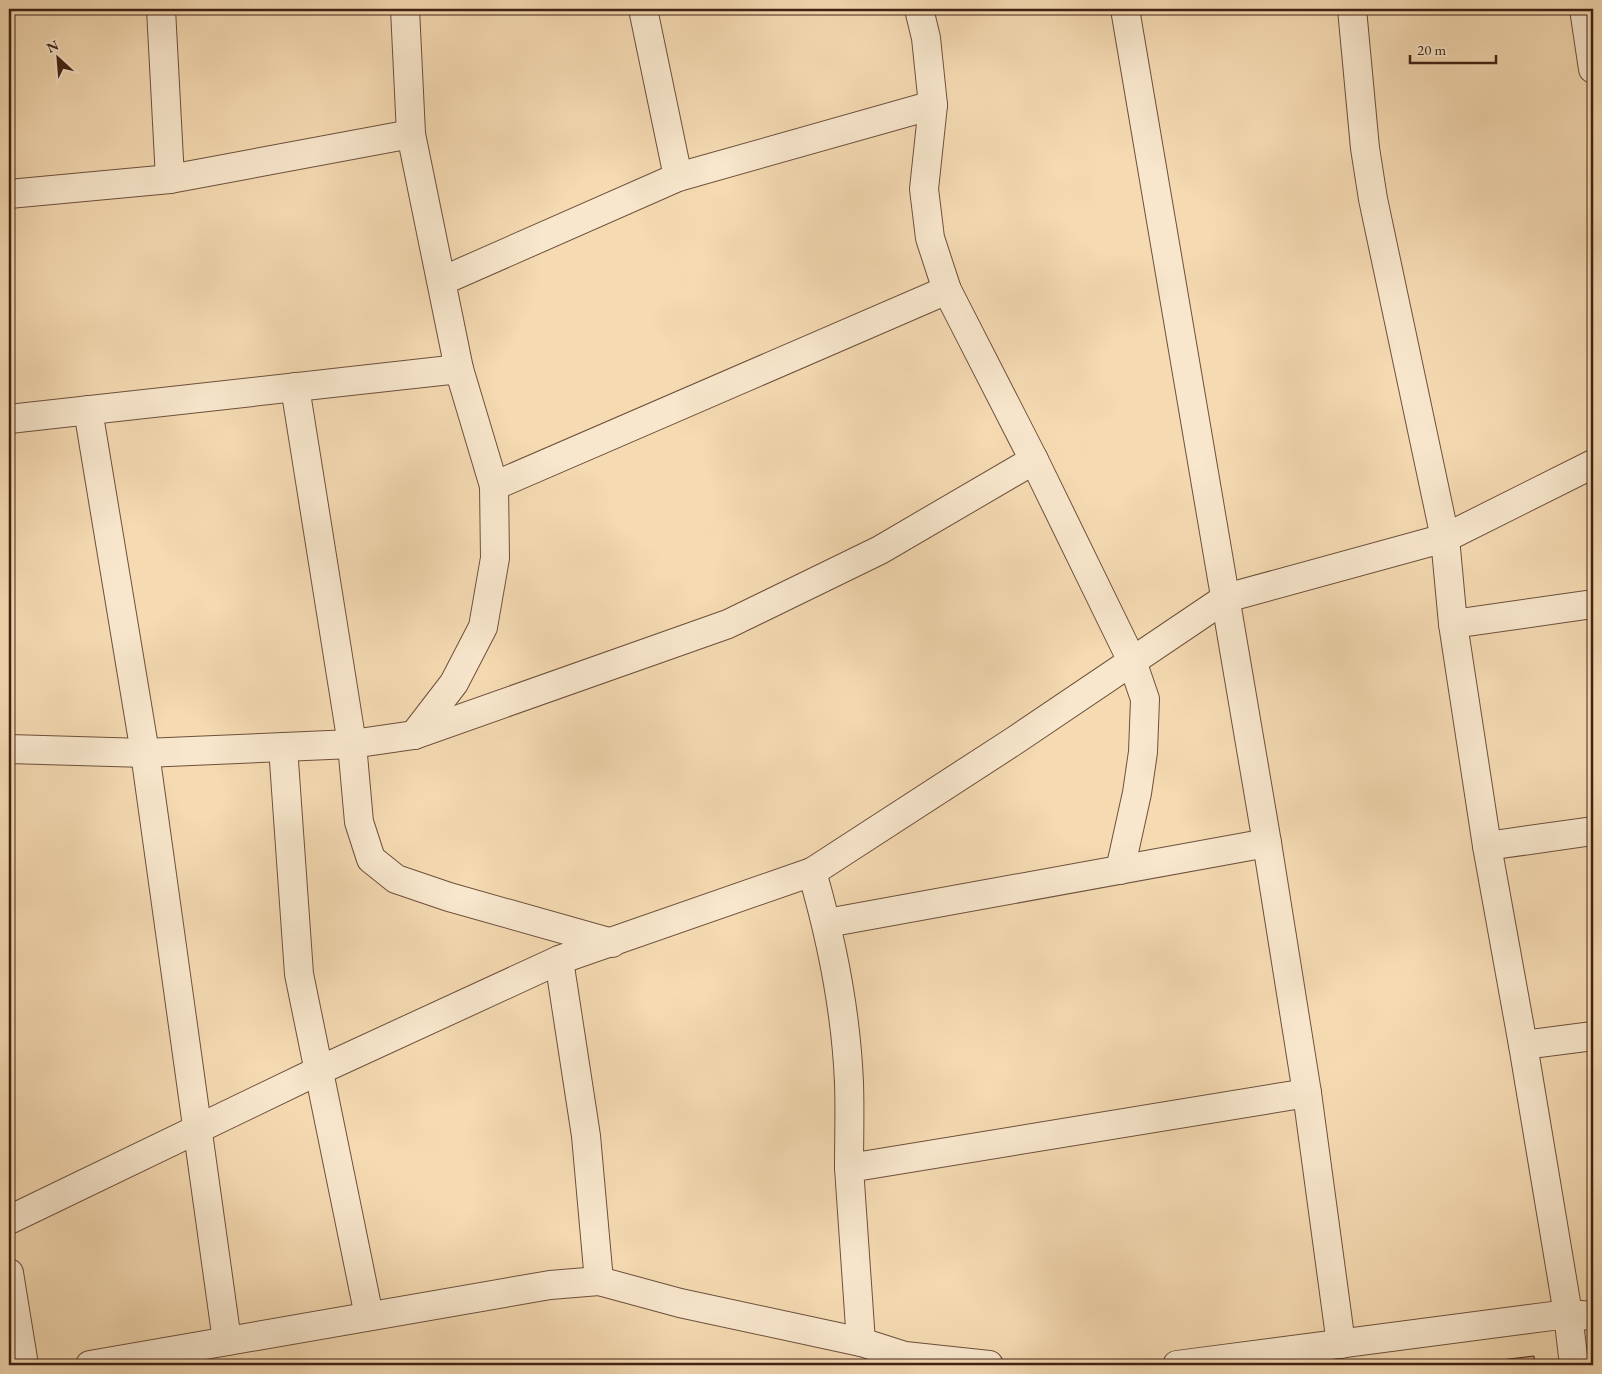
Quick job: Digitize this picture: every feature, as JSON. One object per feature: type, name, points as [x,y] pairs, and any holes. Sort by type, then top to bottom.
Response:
[{"type":"street","points":[[160,9],[170,179]]},
{"type":"street","points":[[405,9],[411,134],[459,369],[494,486],[495,558],[483,627],[454,683],[414,735]]},
{"type":"street","points":[[643,9],[678,177]]},
{"type":"street","points":[[919,9],[926,38],[933,105],[924,189],[930,238],[947,290],[1034,460],[1132,662],[1145,699],[1143,752],[1137,793],[1120,870]]},
{"type":"street","points":[[1125,9],[1267,843],[1307,1093],[1341,1344]]},
{"type":"street","points":[[1352,9],[1365,148],[1372,199],[1444,538],[1453,624],[1487,846],[1523,1044],[1580,1315],[1574,1365]]},
{"type":"street","points":[[1584,9],[1593,69]]},
{"type":"street","points":[[442,281],[678,177],[933,105]]},
{"type":"street","points":[[9,194],[170,179],[411,134]]},
{"type":"street","points":[[494,486],[947,290]]},
{"type":"street","points":[[9,419],[459,369]]},
{"type":"street","points":[[295,388],[352,744],[359,822],[371,859],[396,879],[449,897],[612,943]]},
{"type":"street","points":[[88,410],[145,752],[227,1341]]},
{"type":"street","points":[[9,749],[145,752],[352,744],[414,735],[728,624],[880,550],[1034,460]]},
{"type":"street","points":[[9,1220],[318,1071],[559,960],[812,872],[1226,598],[1444,538],[1593,464]]},
{"type":"street","points":[[1453,624],[1593,604]]},
{"type":"street","points":[[283,747],[299,974],[369,1316]]},
{"type":"street","points":[[1487,846],[1593,831]]},
{"type":"street","points":[[827,923],[1267,843]]},
{"type":"street","points":[[812,872],[827,923],[840,987],[849,1082],[849,1168],[861,1342]]},
{"type":"street","points":[[559,960],[586,1136],[599,1281]]},
{"type":"street","points":[[1523,1044],[1593,1036]]},
{"type":"street","points":[[849,1168],[1307,1093]]},
{"type":"street","points":[[9,1273],[24,1365]]},
{"type":"street","points":[[90,1365],[550,1285],[599,1281],[680,1303],[861,1342],[905,1356],[989,1365]]},
{"type":"street","points":[[1177,1365],[1580,1315]]},
{"type":"building","points":[[1534,1356],[1535,1365],[1460,1365]]}]
